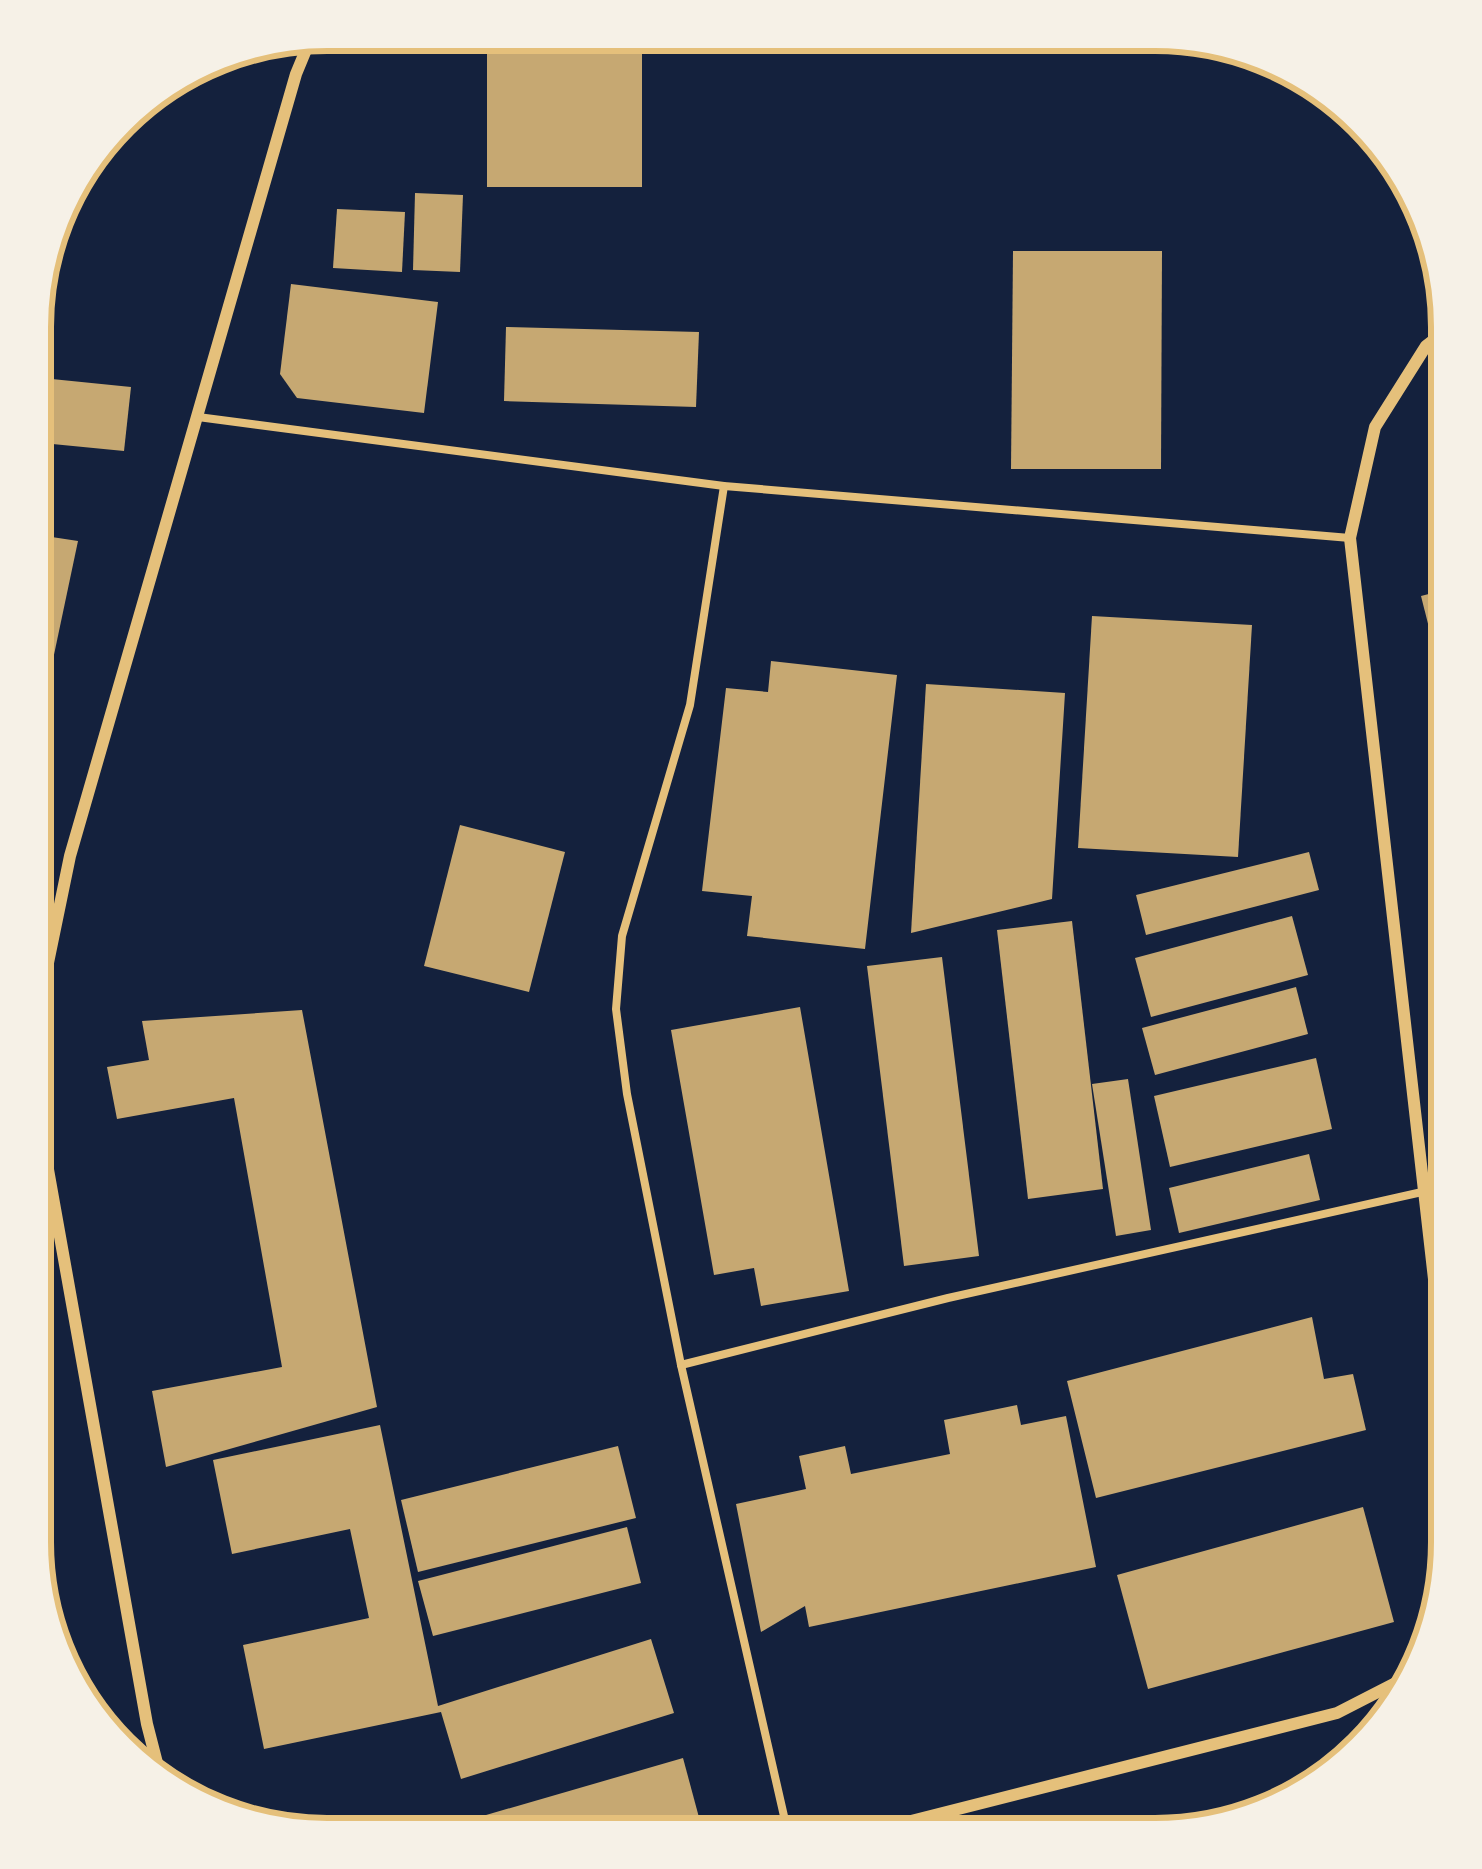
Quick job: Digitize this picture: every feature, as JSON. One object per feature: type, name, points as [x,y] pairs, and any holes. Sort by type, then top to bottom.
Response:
[{"type":"street","points":[[51,940],[70,856],[305,52]]},
{"type":"street","points":[[1430,1259],[1350,538],[1375,427],[1431,342]]},
{"type":"street","points":[[51,1186],[156,1758]]},
{"type":"street","points":[[927,1817],[1337,1713],[1391,1684]]},
{"type":"lane","points":[[196,417],[724,486],[1350,538]]},
{"type":"lane","points":[[724,486],[690,705],[622,935],[616,1009],[627,1094],[681,1365],[784,1817]]},
{"type":"lane","points":[[681,1365],[948,1298],[1422,1192]]},
{"type":"building","points":[[487,52],[642,52],[642,187],[487,187]]},
{"type":"building","points":[[415,193],[463,195],[460,272],[413,270]]},
{"type":"building","points":[[337,209],[405,212],[402,272],[333,268]]},
{"type":"building","points":[[1013,251],[1162,251],[1161,469],[1011,469]]},
{"type":"building","points":[[291,284],[438,302],[424,413],[297,398],[280,374]]},
{"type":"building","points":[[506,327],[699,332],[696,407],[504,401]]},
{"type":"building","points":[[51,379],[131,387],[124,451],[51,444]]},
{"type":"building","points":[[51,537],[78,541],[51,669]]},
{"type":"building","points":[[1431,593],[1431,635],[1421,596]]},
{"type":"building","points":[[1092,616],[1252,625],[1238,857],[1078,848]]},
{"type":"building","points":[[771,661],[897,675],[865,949],[747,936],[752,896],[702,891],[726,688],[768,692]]},
{"type":"building","points":[[926,684],[1065,693],[1052,899],[911,933]]},
{"type":"building","points":[[460,825],[565,852],[529,992],[424,966]]},
{"type":"building","points":[[1309,852],[1319,890],[1146,935],[1136,895]]},
{"type":"building","points":[[1292,916],[1308,975],[1151,1017],[1135,958]]},
{"type":"building","points":[[1072,921],[1103,1189],[1028,1199],[997,930]]},
{"type":"building","points":[[942,957],[979,1256],[904,1266],[867,966]]},
{"type":"building","points":[[1296,987],[1308,1034],[1155,1075],[1142,1028]]},
{"type":"building","points":[[800,1007],[849,1291],[761,1306],[754,1268],[714,1275],[671,1030]]},
{"type":"building","points":[[302,1010],[377,1407],[166,1467],[152,1391],[282,1367],[234,1098],[117,1119],[107,1067],[149,1060],[142,1021]]},
{"type":"building","points":[[1316,1058],[1332,1129],[1170,1167],[1154,1096]]},
{"type":"building","points":[[1128,1079],[1151,1230],[1116,1236],[1092,1084]]},
{"type":"building","points":[[1309,1154],[1320,1200],[1179,1233],[1169,1188]]},
{"type":"building","points":[[1312,1317],[1324,1379],[1353,1374],[1366,1430],[1096,1498],[1067,1381]]},
{"type":"building","points":[[1017,1405],[1021,1425],[1066,1416],[1096,1567],[809,1627],[805,1606],[761,1632],[736,1504],[806,1489],[799,1456],[845,1446],[851,1474],[950,1454],[944,1420]]},
{"type":"building","points":[[380,1425],[438,1706],[651,1639],[674,1713],[461,1779],[441,1712],[264,1749],[243,1645],[369,1618],[350,1529],[232,1554],[213,1460]]},
{"type":"building","points":[[618,1446],[636,1518],[418,1572],[401,1500]]},
{"type":"building","points":[[1363,1507],[1394,1622],[1148,1689],[1117,1575]]},
{"type":"building","points":[[627,1527],[641,1583],[433,1636],[418,1581]]},
{"type":"building","points":[[683,1758],[699,1817],[479,1817]]}]
